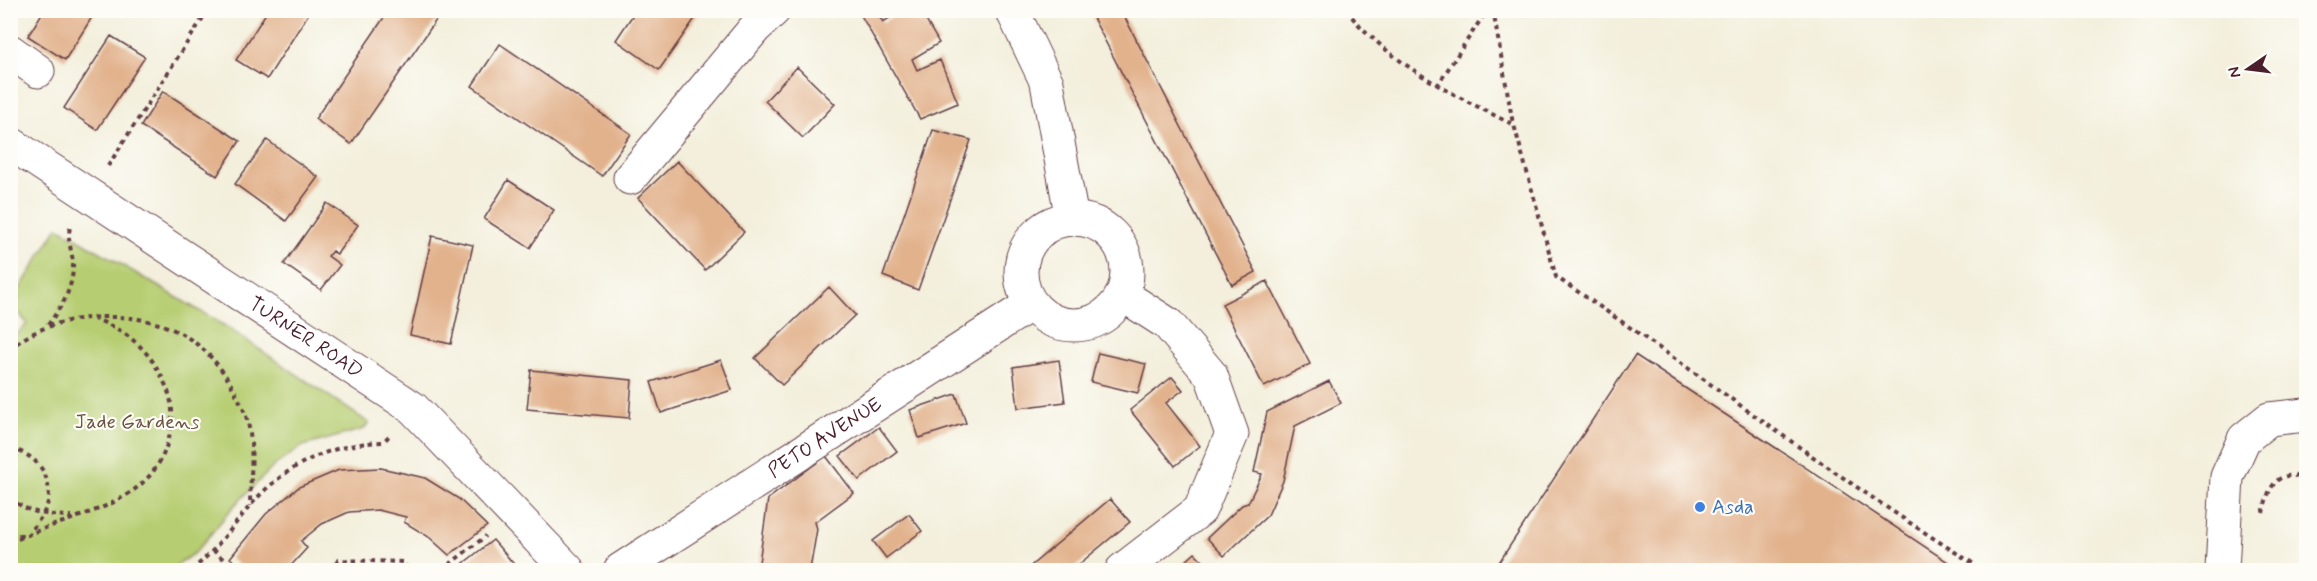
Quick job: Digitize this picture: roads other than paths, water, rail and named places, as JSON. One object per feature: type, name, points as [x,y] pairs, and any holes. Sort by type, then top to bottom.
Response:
[{"type":"street","points":[[630,178],[696,115],[755,28],[774,10]]},
{"type":"street","points":[[1011,10],[1047,83],[1072,219]]},
{"type":"street","points":[[10,51],[38,71]]},
{"type":"street","name":"TURNER ROAD","points":[[10,143],[82,207],[413,408],[568,570]]},
{"type":"street","points":[[1072,219],[1089,221],[1106,229],[1118,243],[1126,259],[1128,277],[1123,295],[1112,310],[1097,321],[1080,326],[1061,324],[1044,316],[1031,304],[1024,289],[1021,273],[1023,257],[1041,230],[1056,222],[1072,219]]},
{"type":"street","points":[[1122,570],[1200,510],[1232,434],[1211,375],[1168,324],[1123,295]]},
{"type":"street","name":"PETO AVENUE","points":[[620,570],[1031,304]]},
{"type":"street","points":[[2222,570],[2227,477],[2244,439],[2269,420],[2307,415]]},
{"type":"place","name":"Asda","points":[[1700,507]]},
{"type":"park label","name":"Jade Gardens","points":[[137,422]]}]
